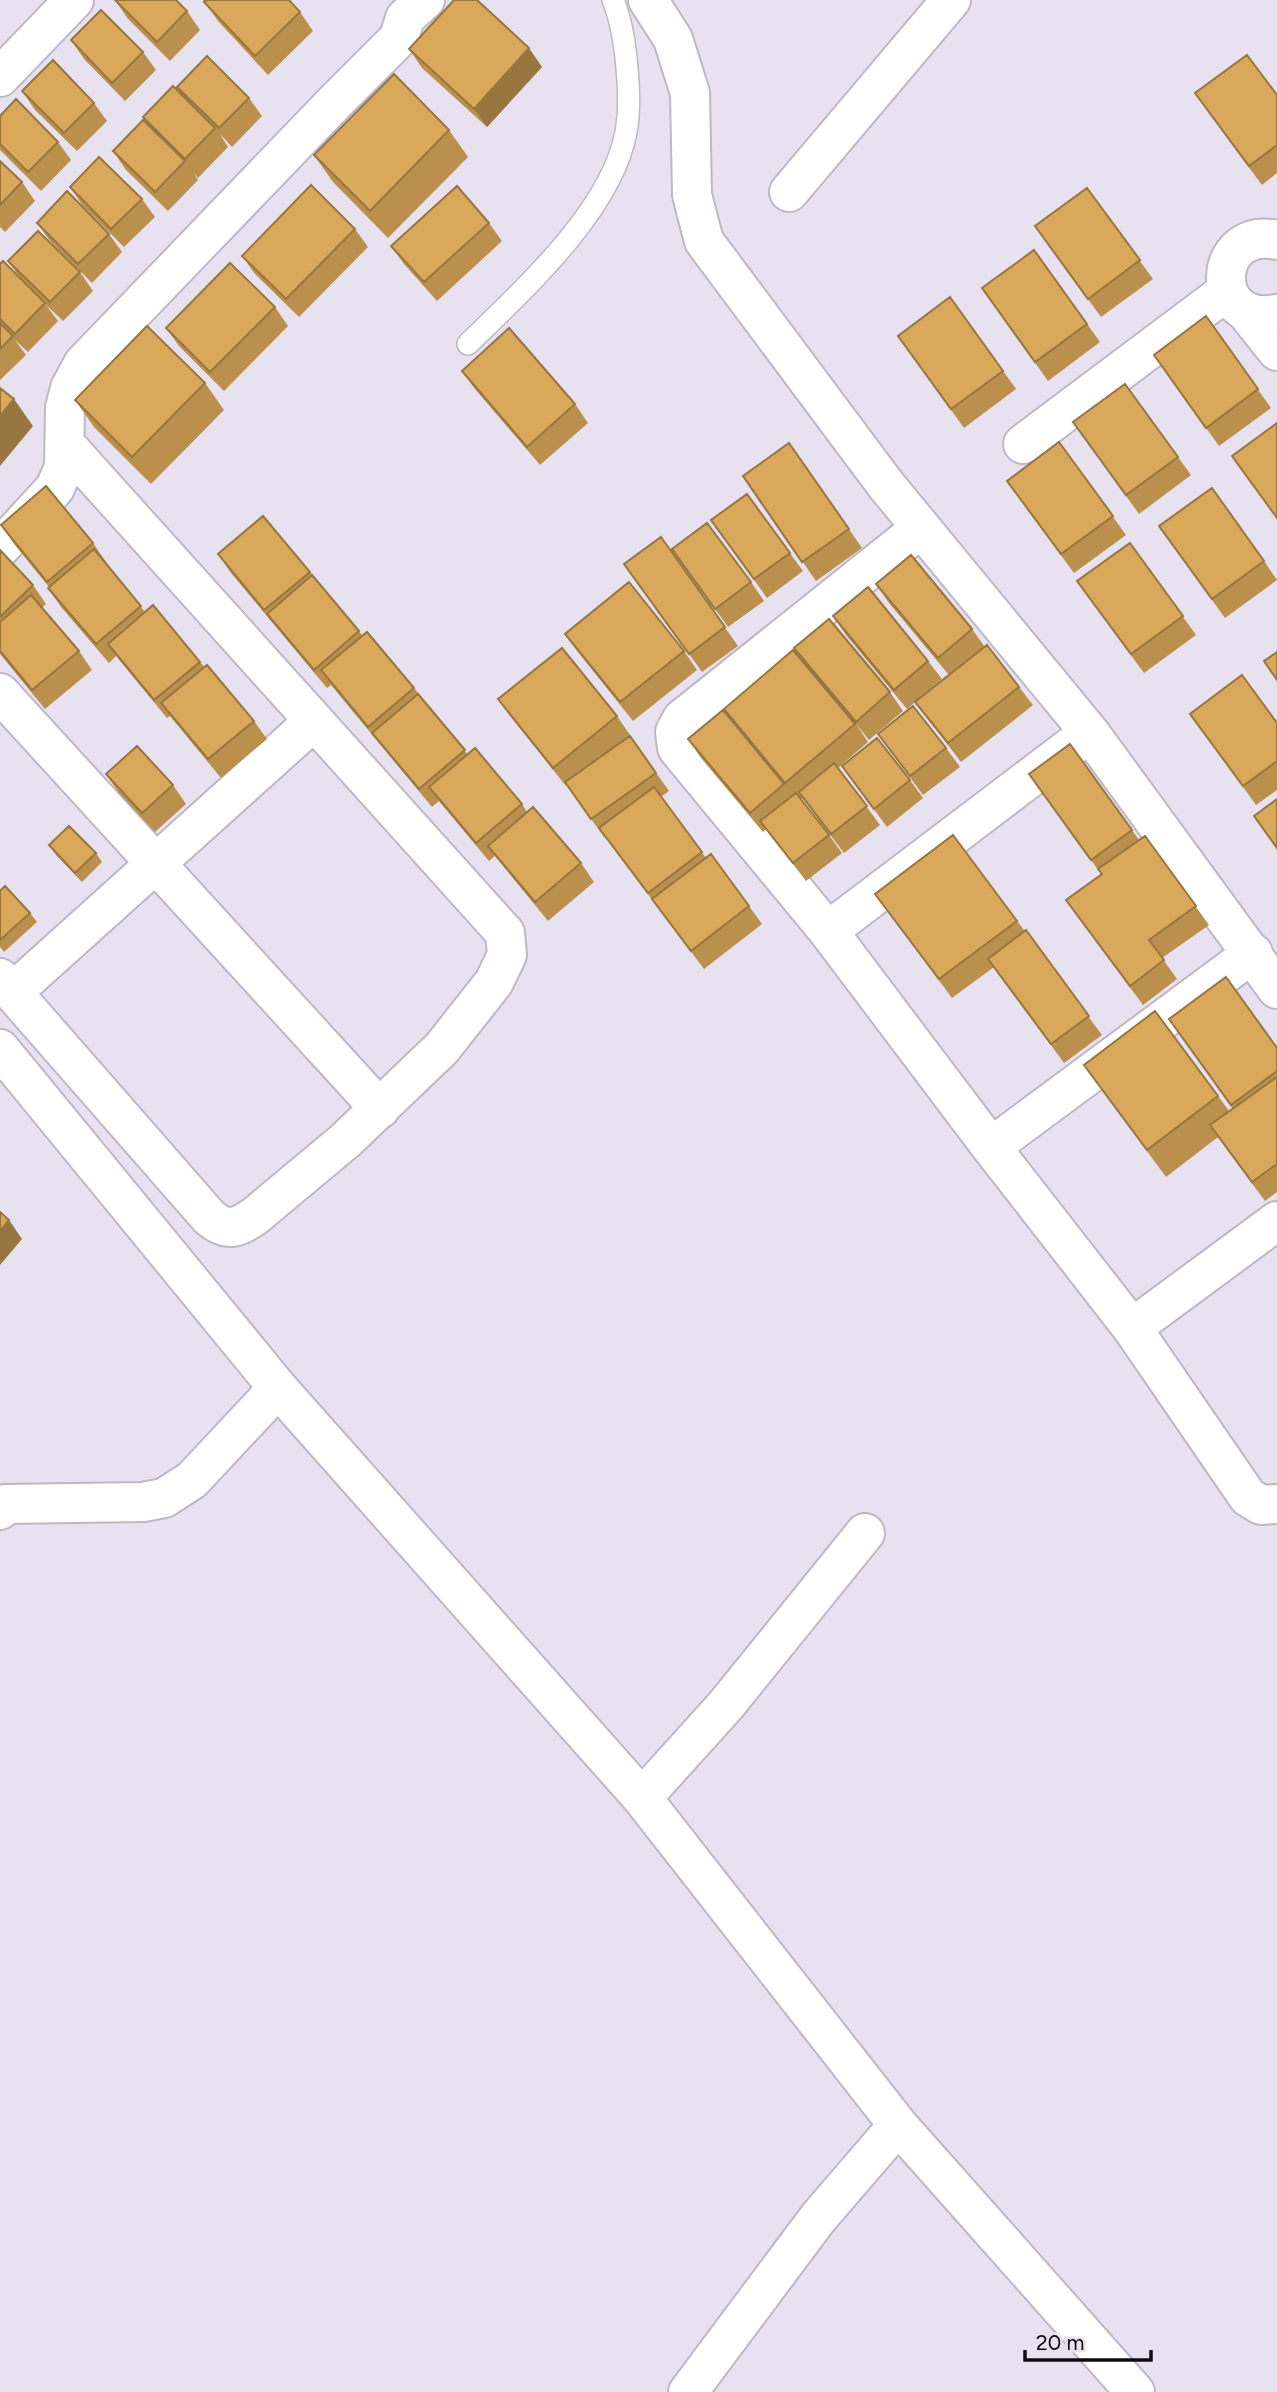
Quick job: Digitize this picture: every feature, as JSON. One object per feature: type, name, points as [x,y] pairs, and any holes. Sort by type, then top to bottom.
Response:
[{"type":"street","points":[[0,77],[74,0]]},
{"type":"street","points":[[648,0],[673,40],[690,93],[692,195],[704,241],[886,485],[1090,733],[1277,989]]},
{"type":"street","points":[[789,192],[951,0]]},
{"type":"street","points":[[0,548],[55,488],[64,467],[65,408],[83,364],[399,38],[403,6]]},
{"type":"street","points":[[1277,240],[1255,239],[1242,244],[1233,253],[1225,278],[1250,305],[1277,351]]},
{"type":"street","points":[[1023,444],[1250,305]]},
{"type":"street","points":[[65,444],[505,933],[507,955],[494,982],[442,1048],[380,1109],[256,1216],[229,1228],[219,1226],[6,985],[155,865],[314,721]]},
{"type":"street","points":[[921,528],[682,719],[675,732],[677,748],[828,932],[1132,1328],[1248,1497],[1261,1505],[1277,1504]]},
{"type":"street","points":[[0,693],[380,1109]]},
{"type":"street","points":[[828,932],[1090,733]]},
{"type":"street","points":[[991,1147],[1253,953]]},
{"type":"street","points":[[0,1049],[278,1388],[642,1798],[898,2125],[1135,2392]]},
{"type":"street","points":[[1132,1328],[1277,1222]]},
{"type":"street","points":[[0,1510],[5,1504],[143,1502],[164,1498],[192,1480],[278,1388]]},
{"type":"street","points":[[642,1798],[726,1705],[864,1532]]},
{"type":"street","points":[[688,2392],[818,2218],[898,2125]]},
{"type":"lane","points":[[468,344],[540,273],[601,197],[615,167],[626,134],[630,94],[625,39],[613,0]]},
{"type":"building","points":[[115,0],[176,0],[187,11],[157,42]]},
{"type":"building","points":[[289,0],[300,12],[255,56],[204,2]]},
{"type":"building","points":[[454,0],[477,0],[529,48],[474,109],[409,49]]},
{"type":"building","points":[[101,10],[143,52],[112,83],[71,40]]},
{"type":"building","points":[[1247,55],[1277,95],[1277,145],[1249,166],[1195,93]]},
{"type":"building","points":[[207,56],[249,98],[219,128],[177,87]]},
{"type":"building","points":[[53,60],[94,103],[64,133],[22,91]]},
{"type":"building","points":[[394,74],[449,130],[370,211],[314,155]]},
{"type":"building","points":[[173,86],[215,128],[185,159],[143,117]]},
{"type":"building","points":[[16,99],[58,142],[28,172],[0,144],[0,116]]},
{"type":"building","points":[[143,120],[185,161],[155,192],[113,151]]},
{"type":"building","points":[[99,157],[142,199],[111,229],[70,187]]},
{"type":"building","points":[[0,161],[22,182],[0,205]]},
{"type":"building","points":[[311,185],[355,229],[286,299],[242,256]]},
{"type":"building","points":[[457,186],[489,223],[424,282],[391,246]]},
{"type":"building","points":[[1087,188],[1140,260],[1088,299],[1035,226]]},
{"type":"building","points":[[67,191],[109,234],[78,264],[37,223]]},
{"type":"building","points":[[38,231],[80,272],[50,302],[8,261]]},
{"type":"building","points":[[1034,250],[1087,324],[1035,362],[982,288]]},
{"type":"building","points":[[3,261],[45,303],[15,334],[0,319],[0,264]]},
{"type":"building","points":[[230,263],[275,307],[210,372],[166,328]]},
{"type":"building","points":[[950,297],[1003,371],[951,409],[898,336]]},
{"type":"building","points":[[1206,316],[1258,389],[1206,428],[1154,355]]},
{"type":"building","points":[[0,323],[13,336],[0,349]]},
{"type":"building","points":[[147,326],[205,383],[132,457],[75,400]]},
{"type":"building","points":[[509,328],[575,404],[527,447],[462,371]]},
{"type":"building","points":[[1125,384],[1178,457],[1126,495],[1073,422]]},
{"type":"building","points":[[0,388],[14,399],[0,416]]},
{"type":"building","points":[[1277,423],[1277,518],[1232,456]]},
{"type":"building","points":[[1059,442],[1113,516],[1061,554],[1007,481]]},
{"type":"building","points":[[789,443],[849,529],[802,562],[743,476]]},
{"type":"building","points":[[46,486],[93,543],[47,582],[1,525]]},
{"type":"building","points":[[1212,488],[1264,561],[1212,599],[1159,526]]},
{"type":"building","points":[[747,494],[790,553],[754,579],[711,520]]},
{"type":"building","points":[[263,516],[310,572],[264,610],[218,554]]},
{"type":"building","points":[[707,523],[751,582],[715,609],[672,549]]},
{"type":"building","points":[[661,537],[725,627],[689,654],[624,564]]},
{"type":"building","points":[[1130,543],[1183,616],[1131,654],[1077,581]]},
{"type":"building","points":[[94,549],[141,606],[96,644],[48,588]]},
{"type":"building","points":[[0,550],[33,585],[0,617]]},
{"type":"building","points":[[911,555],[972,629],[938,658],[876,584]]},
{"type":"building","points":[[312,575],[359,631],[314,670],[267,614]]},
{"type":"building","points":[[629,582],[684,651],[620,702],[565,634]]},
{"type":"building","points":[[868,587],[928,661],[894,690],[833,616]]},
{"type":"building","points":[[31,595],[79,651],[32,690],[0,651],[0,622]]},
{"type":"building","points":[[153,605],[200,662],[154,700],[108,644]]},
{"type":"building","points":[[829,619],[890,692],[856,722],[794,648]]},
{"type":"building","points":[[367,632],[414,688],[368,727],[321,670]]},
{"type":"building","points":[[987,645],[1019,687],[948,743],[915,702]]},
{"type":"building","points":[[562,648],[617,716],[553,768],[498,699]]},
{"type":"building","points":[[793,650],[855,724],[785,783],[724,709]]},
{"type":"building","points":[[1277,652],[1277,680],[1264,661]]},
{"type":"building","points":[[207,665],[254,721],[208,759],[161,703]]},
{"type":"building","points":[[1242,675],[1277,723],[1277,761],[1243,786],[1190,714]]},
{"type":"building","points":[[418,694],[465,750],[419,789],[372,733]]},
{"type":"building","points":[[913,706],[946,748],[910,776],[878,734]]},
{"type":"building","points":[[723,710],[784,784],[750,813],[688,739]]},
{"type":"building","points":[[630,736],[656,773],[591,819],[565,782]]},
{"type":"building","points":[[877,738],[910,780],[874,809],[842,766]]},
{"type":"building","points":[[1070,744],[1132,830],[1091,860],[1029,774]]},
{"type":"building","points":[[137,746],[173,785],[142,813],[106,774]]},
{"type":"building","points":[[475,748],[522,804],[476,843],[429,787]]},
{"type":"building","points":[[834,763],[867,806],[831,834],[799,792]]},
{"type":"building","points":[[654,787],[702,852],[648,893],[599,828]]},
{"type":"building","points":[[796,793],[829,835],[793,863],[760,821]]},
{"type":"building","points":[[1277,799],[1277,848],[1254,816]]},
{"type":"building","points":[[533,807],[581,863],[535,902],[488,846]]},
{"type":"building","points":[[69,826],[96,853],[75,873],[49,845]]},
{"type":"building","points":[[953,835],[1017,921],[939,979],[875,894]]},
{"type":"building","points":[[1145,836],[1196,906],[1149,940],[1164,960],[1130,986],[1066,900],[1102,874],[1098,869]]},
{"type":"building","points":[[711,854],[749,906],[691,951],[652,899]]},
{"type":"building","points":[[5,886],[30,913],[0,940],[0,891]]},
{"type":"building","points":[[1026,930],[1089,1016],[1051,1044],[988,959]]},
{"type":"building","points":[[1226,977],[1277,1048],[1277,1071],[1231,1105],[1169,1019]]},
{"type":"building","points":[[1155,1011],[1218,1096],[1147,1150],[1084,1065]]},
{"type":"building","points":[[1277,1077],[1277,1164],[1252,1182],[1210,1125]]},
{"type":"building","points":[[0,1212],[9,1220],[0,1231]]}]
